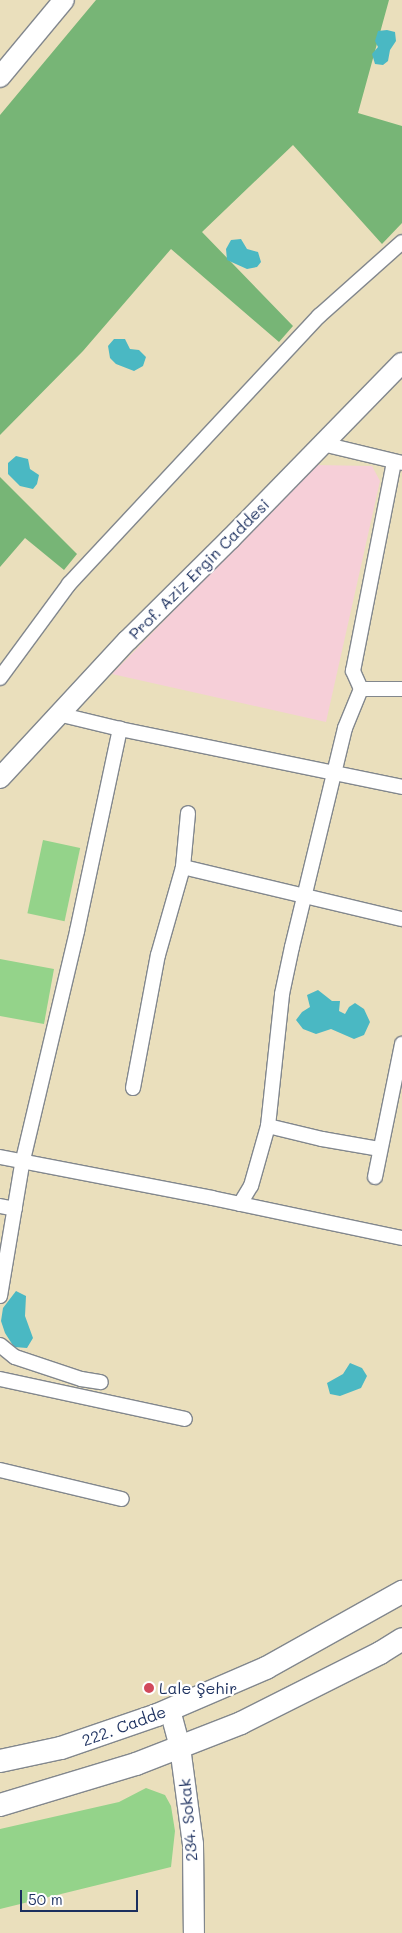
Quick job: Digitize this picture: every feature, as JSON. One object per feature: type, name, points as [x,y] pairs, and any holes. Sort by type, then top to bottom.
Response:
[{"type":"main road","name":"222. Cadde","points":[[0,1761],[62,1748],[170,1710],[266,1668],[402,1592]]},
{"type":"main road","points":[[0,1805],[136,1764],[250,1718],[380,1653],[402,1638]]},
{"type":"street","points":[[0,77],[64,0]]},
{"type":"street","points":[[0,678],[69,584],[319,316],[402,242]]},
{"type":"street","name":"Prof. Aziz Ergin Caddesi","points":[[0,778],[128,640],[402,363]]},
{"type":"street","points":[[240,1204],[251,1186],[268,1126],[282,994],[333,774],[345,728],[361,689],[353,671],[398,463],[323,444]]},
{"type":"street","points":[[361,689],[402,688]]},
{"type":"street","points":[[58,714],[120,729],[402,787]]},
{"type":"street","points":[[0,1296],[22,1164],[77,931],[120,729]]},
{"type":"street","points":[[133,1088],[158,955],[183,867],[188,813]]},
{"type":"street","points":[[183,867],[402,919]]},
{"type":"street","points":[[375,1177],[402,1044]]},
{"type":"street","points":[[268,1126],[380,1149]]},
{"type":"street","points":[[0,1158],[22,1164],[240,1204],[402,1238]]},
{"type":"street","points":[[0,1206],[15,1209]]},
{"type":"street","points":[[0,1346],[15,1357],[81,1379],[101,1382]]},
{"type":"street","points":[[0,1378],[185,1419]]},
{"type":"street","points":[[0,1470],[122,1499]]},
{"type":"street","name":"234. Sokak","points":[[170,1710],[180,1747],[193,1844],[194,1933]]},
{"type":"shaded area","points":[[316,465],[372,466],[380,481],[326,722],[112,674]]},
{"type":"green space","points":[[96,0],[389,0],[358,113],[402,126],[402,223],[382,244],[293,145],[202,232],[293,326],[279,342],[171,249],[83,351],[0,435],[0,115]]},
{"type":"green space","points":[[0,477],[77,554],[64,570],[25,538],[0,567]]},
{"type":"green space","points":[[43,840],[80,848],[65,921],[27,913]]},
{"type":"green space","points":[[0,959],[54,969],[44,1024],[0,1016]]},
{"type":"green space","points":[[146,1788],[165,1795],[171,1806],[175,1831],[171,1867],[0,1909],[0,1829],[119,1802]]},
{"type":"water","points":[[387,30],[395,32],[396,41],[390,50],[388,61],[383,65],[375,64],[372,54],[378,47],[375,41],[378,31]]},
{"type":"water","points":[[241,239],[247,249],[258,252],[261,262],[257,267],[247,269],[227,260],[226,249],[231,240]]},
{"type":"water","points":[[114,339],[125,339],[130,349],[139,350],[146,357],[143,366],[134,371],[116,364],[110,358],[108,346]]},
{"type":"water","points":[[16,456],[28,459],[30,469],[39,475],[37,484],[33,489],[20,486],[8,474],[8,463]]},
{"type":"water","points":[[318,990],[332,1001],[340,1001],[339,1011],[345,1014],[349,1007],[355,1003],[364,1009],[370,1022],[364,1035],[354,1039],[331,1029],[316,1034],[303,1029],[296,1020],[302,1012],[310,1007],[307,995]]},
{"type":"water","points":[[16,1291],[26,1296],[25,1316],[33,1338],[27,1348],[14,1347],[5,1333],[1,1321],[3,1308]]},
{"type":"water","points":[[350,1363],[362,1368],[367,1376],[361,1388],[340,1396],[330,1394],[327,1383],[343,1374]]},
{"type":"place","name":"Lale Şehir","points":[[149,1688]]}]
